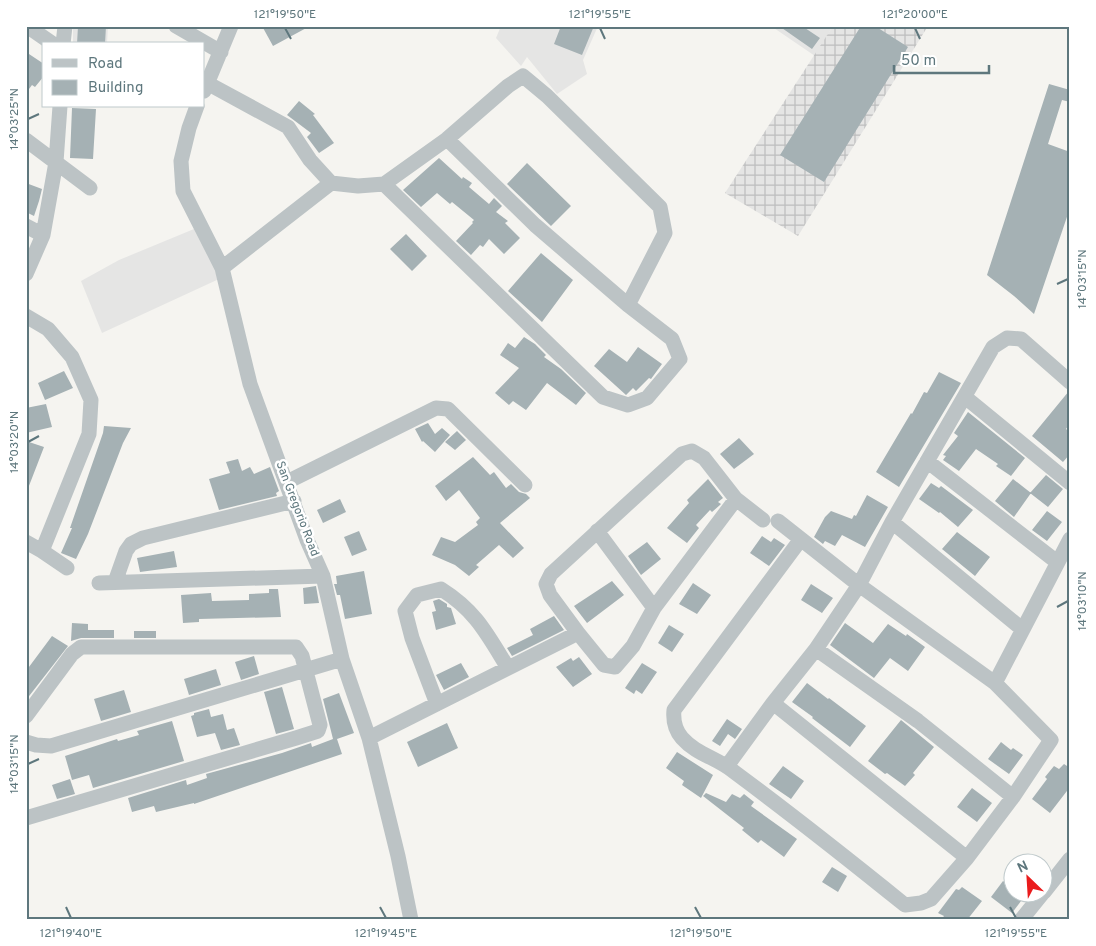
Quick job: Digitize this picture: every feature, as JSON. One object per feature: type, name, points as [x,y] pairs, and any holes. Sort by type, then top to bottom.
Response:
[{"type":"street","points":[[27,26],[50,42]]},
{"type":"street","points":[[63,42],[65,26]]},
{"type":"street","points":[[176,26],[204,42]]},
{"type":"street","points":[[231,26],[205,87],[288,127],[310,160],[331,183],[358,186],[384,184],[447,139],[508,86],[523,76],[547,96],[660,207],[665,233],[628,305]]},
{"type":"street","points":[[205,43],[221,52]]},
{"type":"street","points":[[26,274],[43,234],[56,162],[60,108]]},
{"type":"street","name":"San Gregorio Road","points":[[196,108],[188,128],[181,162],[183,191],[222,268],[250,384],[307,540],[323,576],[342,660],[369,738],[398,856],[411,920]]},
{"type":"street","points":[[384,184],[602,397],[628,405],[647,398],[680,359],[672,339],[628,305],[535,225],[447,139]]},
{"type":"street","points":[[26,140],[90,188]]},
{"type":"street","points":[[222,268],[331,183]]},
{"type":"street","points":[[26,226],[43,234]]},
{"type":"street","points":[[26,316],[48,329],[72,357],[91,400],[88,434],[42,551]]},
{"type":"street","points":[[726,766],[816,649],[860,585],[892,522],[993,347],[1007,338],[1021,338],[1070,382]]},
{"type":"street","points":[[965,397],[1070,483]]},
{"type":"street","points":[[287,482],[436,408],[448,409],[524,485]]},
{"type":"street","points":[[736,499],[654,608],[633,646],[615,667],[604,664],[550,596],[546,584],[551,574],[682,454],[692,451],[704,458],[736,499],[801,538],[860,585],[995,683],[1051,740],[1013,797],[967,858],[931,899],[921,904],[905,905],[823,838],[726,766],[698,752],[681,738],[673,722],[674,710],[801,538]]},
{"type":"street","points":[[927,461],[1057,562]]},
{"type":"street","points":[[115,582],[130,544],[143,538],[294,501]]},
{"type":"street","points":[[892,522],[1022,629]]},
{"type":"street","points":[[597,531],[654,608]]},
{"type":"street","points":[[995,683],[1070,539]]},
{"type":"street","points":[[26,542],[67,568]]},
{"type":"street","points":[[99,583],[323,576]]},
{"type":"street","points":[[437,704],[412,638],[406,611],[417,595],[441,589],[459,600],[480,623],[508,668]]},
{"type":"street","points":[[369,738],[578,633]]},
{"type":"street","points":[[26,716],[72,654],[81,647],[296,647],[302,656],[320,725],[318,731],[26,818]]},
{"type":"street","points":[[816,649],[918,721],[1013,797]]},
{"type":"street","points":[[26,742],[36,746],[51,746],[342,660]]},
{"type":"street","points":[[773,703],[967,858]]},
{"type":"street","points":[[1054,882],[1067,869]]},
{"type":"street","points":[[1021,920],[1034,904]]},
{"type":"shaded area","points":[[73,26],[108,26],[107,42],[73,42]]},
{"type":"shaded area","points":[[501,26],[598,26],[583,60],[587,74],[557,94],[527,57],[521,66],[496,38]]},
{"type":"shaded area","points":[[771,26],[833,26],[815,56]]},
{"type":"shaded area","points":[[833,26],[928,26],[798,236],[725,193]]},
{"type":"shaded area","points":[[194,229],[219,279],[102,333],[81,281],[119,260]]},
{"type":"building","points":[[78,26],[106,26],[105,42],[77,42]]},
{"type":"building","points":[[262,26],[310,26],[273,46]]},
{"type":"building","points":[[561,26],[594,26],[582,55],[554,44]]},
{"type":"building","points":[[779,26],[802,26],[820,38],[812,49]]},
{"type":"building","points":[[861,26],[875,26],[908,47],[824,182],[780,155]]},
{"type":"building","points":[[26,52],[42,63],[42,78],[35,87],[32,85],[26,93]]},
{"type":"building","points":[[1049,84],[1070,90],[1070,102],[1062,100],[1048,144],[1070,152],[1070,208],[1034,314],[987,275]]},
{"type":"building","points":[[299,101],[315,114],[313,115],[334,143],[319,153],[307,137],[311,133],[287,115]]},
{"type":"building","points":[[72,108],[96,109],[93,159],[70,158]]},
{"type":"building","points":[[439,158],[462,179],[463,177],[472,183],[469,187],[489,204],[494,198],[502,206],[496,212],[508,221],[505,223],[520,238],[504,254],[489,239],[483,247],[480,245],[471,255],[456,241],[474,220],[452,202],[450,204],[437,193],[421,207],[403,190]]},
{"type":"building","points":[[527,163],[571,206],[551,226],[507,184]]},
{"type":"building","points":[[26,183],[42,189],[34,216],[26,212]]},
{"type":"building","points":[[406,234],[427,256],[412,271],[390,249]]},
{"type":"building","points":[[541,253],[573,280],[542,322],[508,291]]},
{"type":"building","points":[[524,337],[535,344],[546,355],[544,357],[561,369],[586,393],[576,405],[547,383],[526,410],[513,401],[509,405],[495,393],[519,368],[500,355],[508,343],[515,348]]},
{"type":"building","points":[[638,347],[662,364],[651,379],[649,378],[636,391],[633,388],[626,395],[594,366],[609,349],[627,362]]},
{"type":"building","points":[[64,371],[73,388],[45,400],[38,383]]},
{"type":"building","points":[[939,372],[961,383],[899,487],[876,472],[924,392],[927,393]]},
{"type":"building","points":[[1069,391],[1070,423],[1066,429],[1070,432],[1070,454],[1063,462],[1032,436]]},
{"type":"building","points":[[46,404],[52,427],[26,433],[26,408]]},
{"type":"building","points":[[968,412],[1025,458],[1011,476],[996,466],[998,464],[976,449],[959,471],[943,460],[946,456],[943,455],[958,436],[954,433]]},
{"type":"building","points":[[428,423],[435,434],[442,428],[450,435],[435,452],[422,442],[415,429]]},
{"type":"building","points":[[104,426],[131,428],[123,443],[88,534],[76,559],[61,553],[72,528],[70,528]]},
{"type":"building","points":[[457,431],[466,440],[455,450],[445,442]]},
{"type":"building","points":[[739,438],[754,454],[734,469],[720,454]]},
{"type":"building","points":[[26,441],[44,447],[27,491],[26,491]]},
{"type":"building","points":[[473,457],[490,475],[494,472],[506,488],[511,484],[519,492],[526,494],[530,498],[500,523],[524,548],[513,558],[499,545],[476,565],[479,567],[469,576],[455,565],[432,555],[441,537],[455,542],[478,525],[476,522],[480,518],[459,490],[446,501],[435,486]]},
{"type":"building","points":[[238,459],[242,471],[250,467],[254,474],[270,467],[279,491],[276,493],[277,496],[219,510],[209,479],[230,473],[226,462]]},
{"type":"building","points":[[1046,475],[1063,489],[1048,507],[1030,493]]},
{"type":"building","points":[[708,479],[723,498],[718,502],[720,505],[712,512],[710,510],[696,525],[699,528],[687,543],[667,528],[689,503],[687,500]]},
{"type":"building","points":[[1013,479],[1031,493],[1014,517],[995,501]]},
{"type":"building","points":[[931,483],[939,488],[941,486],[973,510],[958,527],[940,512],[919,499]]},
{"type":"building","points":[[867,495],[888,507],[865,547],[842,535],[835,546],[825,541],[823,544],[814,537],[825,517],[831,511],[852,519],[854,515],[856,516]]},
{"type":"building","points":[[340,499],[346,512],[323,523],[317,510]]},
{"type":"building","points":[[1047,511],[1062,522],[1047,541],[1032,530]]},
{"type":"building","points":[[359,531],[367,550],[352,556],[344,537]]},
{"type":"building","points":[[957,532],[990,557],[975,576],[942,549]]},
{"type":"building","points":[[762,536],[771,542],[774,538],[785,545],[769,566],[750,553]]},
{"type":"building","points":[[647,542],[661,559],[641,575],[628,556]]},
{"type":"building","points":[[174,551],[177,567],[140,572],[137,558]]},
{"type":"building","points":[[364,571],[372,614],[345,619],[340,595],[337,595],[334,584],[337,584],[336,576]]},
{"type":"building","points":[[612,581],[624,595],[587,623],[574,606]]},
{"type":"building","points":[[693,583],[711,595],[697,614],[679,604]]},
{"type":"building","points":[[811,584],[833,598],[822,613],[801,600]]},
{"type":"building","points":[[316,586],[319,603],[304,604],[303,588]]},
{"type":"building","points":[[269,589],[278,589],[281,617],[199,619],[199,622],[183,623],[181,595],[211,593],[212,601],[249,600],[249,594],[269,593]]},
{"type":"building","points":[[439,599],[447,604],[447,607],[451,608],[456,624],[436,630],[432,612],[436,611],[433,601]]},
{"type":"building","points":[[554,616],[564,630],[512,656],[507,648],[533,635],[530,629]]},
{"type":"building","points":[[72,623],[88,624],[88,630],[114,630],[114,638],[81,638],[71,641]]},
{"type":"building","points":[[845,623],[873,643],[888,624],[906,636],[907,634],[925,647],[908,671],[890,658],[874,678],[830,645]]},
{"type":"building","points":[[669,625],[684,634],[672,652],[658,643]]},
{"type":"building","points":[[134,631],[156,631],[156,638],[134,638]]},
{"type":"building","points":[[52,636],[68,646],[26,700],[26,671]]},
{"type":"building","points":[[254,656],[259,674],[241,680],[235,662]]},
{"type":"building","points":[[579,657],[592,674],[573,687],[556,667],[571,658],[573,661]]},
{"type":"building","points":[[461,663],[469,677],[444,690],[436,675]]},
{"type":"building","points":[[642,663],[657,672],[642,694],[636,690],[634,694],[625,688]]},
{"type":"building","points":[[216,669],[221,685],[189,695],[184,679]]},
{"type":"building","points":[[807,683],[866,726],[850,747],[792,702]]},
{"type":"building","points":[[282,687],[294,729],[276,734],[264,692]]},
{"type":"building","points":[[124,690],[131,712],[101,721],[94,699]]},
{"type":"building","points":[[339,693],[354,733],[337,739],[342,754],[194,804],[156,812],[154,806],[132,812],[128,798],[186,780],[187,785],[207,778],[206,774],[311,743],[312,747],[333,739],[323,699]]},
{"type":"building","points":[[209,709],[211,717],[223,714],[227,730],[234,728],[240,745],[221,750],[215,733],[197,737],[191,716],[194,713]]},
{"type":"building","points":[[727,719],[742,729],[735,739],[728,734],[720,746],[712,741]]},
{"type":"building","points":[[901,720],[934,747],[905,786],[868,761]]},
{"type":"building","points":[[172,721],[184,761],[93,788],[89,775],[72,780],[65,756],[117,739],[118,741],[139,735],[137,731]]},
{"type":"building","points":[[447,723],[458,748],[418,767],[407,742]]},
{"type":"building","points":[[1001,742],[1011,750],[1013,748],[1023,755],[1009,774],[988,759]]},
{"type":"building","points":[[677,752],[713,775],[701,798],[682,785],[684,781],[666,768]]},
{"type":"building","points":[[1064,764],[1070,768],[1070,787],[1050,813],[1032,799],[1054,766],[1059,769]]},
{"type":"building","points":[[783,766],[804,781],[791,799],[769,784]]},
{"type":"building","points":[[70,779],[75,794],[57,799],[52,785]]},
{"type":"building","points":[[972,788],[992,803],[977,822],[957,807]]},
{"type":"building","points":[[706,793],[726,802],[732,794],[740,798],[744,794],[754,802],[751,806],[797,839],[784,857],[761,840],[758,843],[742,830],[744,828],[703,796]]},
{"type":"building","points":[[832,867],[847,876],[838,892],[822,882]]},
{"type":"building","points":[[1003,881],[1004,904],[1019,904],[1012,913],[991,897]]},
{"type":"building","points":[[962,887],[982,901],[967,920],[941,920],[944,916],[938,913],[956,889],[959,890]]}]
